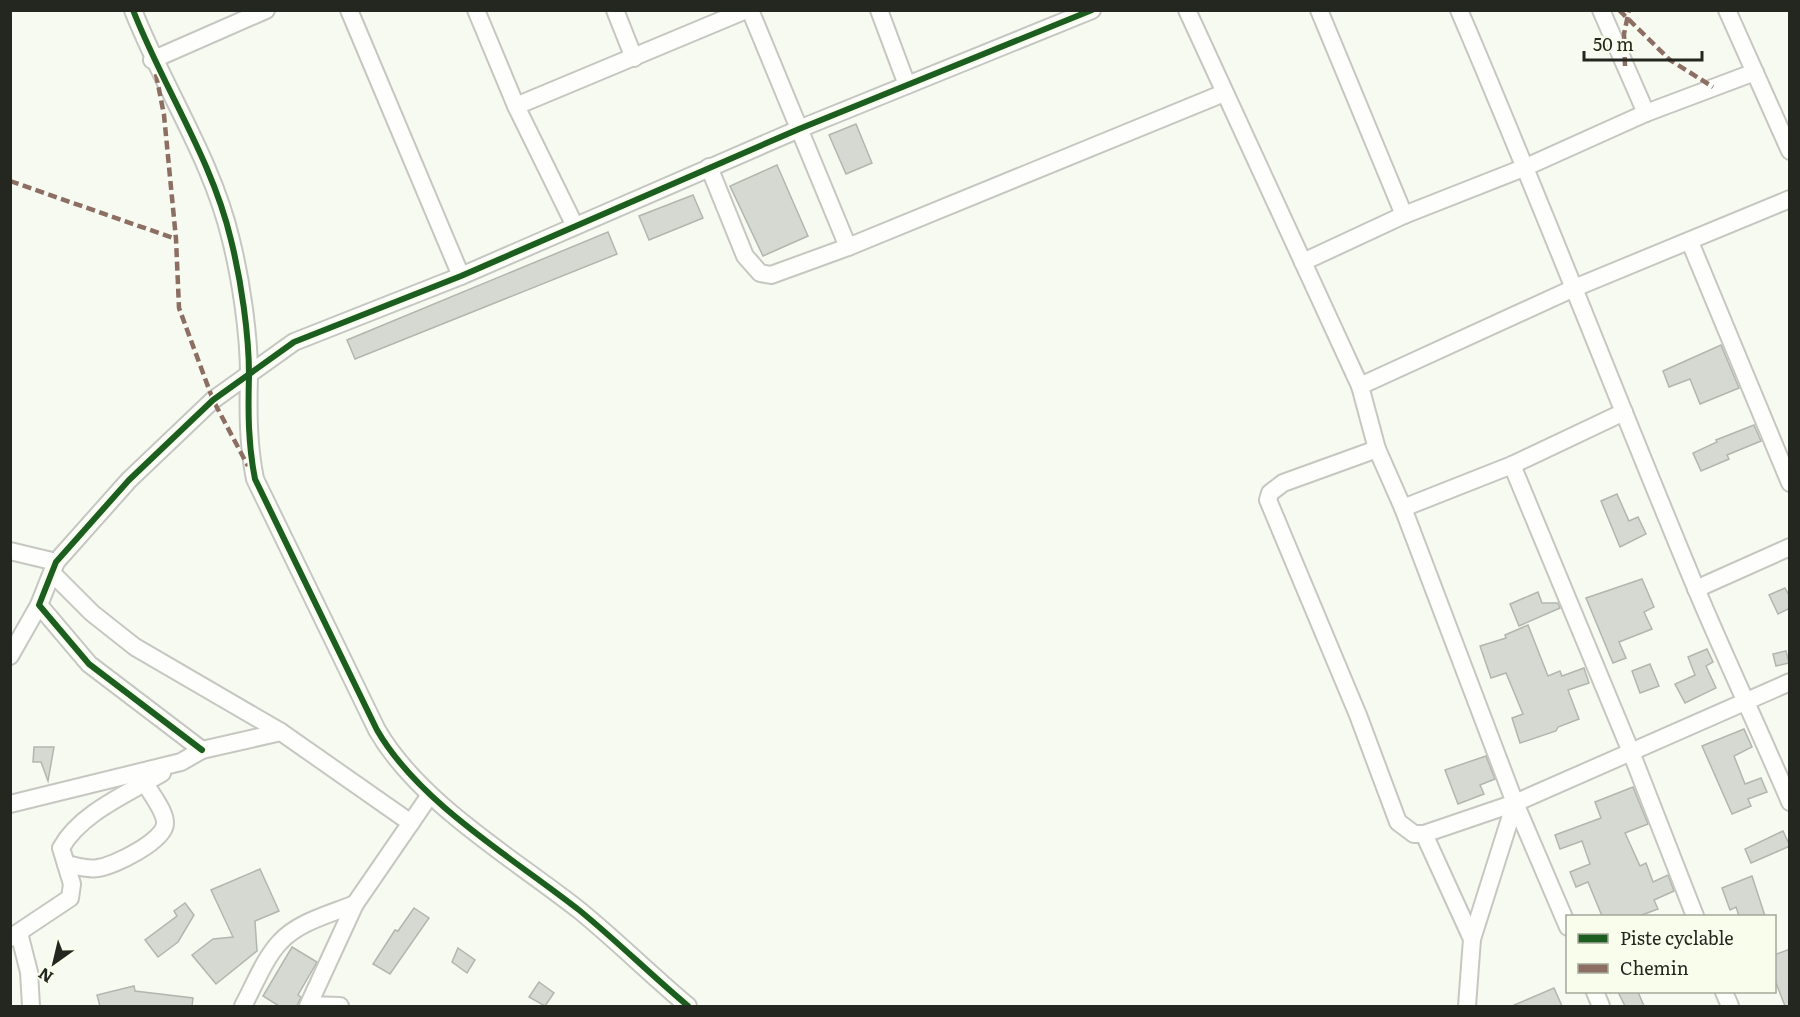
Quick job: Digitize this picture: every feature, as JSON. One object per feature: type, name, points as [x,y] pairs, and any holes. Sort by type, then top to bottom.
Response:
[{"type":"street","points":[[133,10],[152,60],[216,191],[228,229],[237,266],[249,375],[249,449],[255,479],[377,730],[398,761],[430,795],[581,912],[688,1006]]},
{"type":"street","points":[[152,60],[266,10]]},
{"type":"street","points":[[349,10],[461,276]]},
{"type":"street","points":[[476,10],[516,106],[575,226]]},
{"type":"street","points":[[615,10],[634,58]]},
{"type":"street","points":[[516,106],[748,10],[849,247]]},
{"type":"street","points":[[879,10],[907,85]]},
{"type":"street","points":[[10,656],[16,631],[39,605],[54,567],[129,480],[213,400],[294,342],[461,276],[799,129],[1092,10]]},
{"type":"street","points":[[1187,10],[1360,386],[1377,449],[1403,508],[1515,803],[1566,922]]},
{"type":"street","points":[[1319,10],[1404,215]]},
{"type":"street","points":[[1459,10],[1526,166],[1572,289],[1696,588],[1790,802]]},
{"type":"street","points":[[1601,10],[1646,113]]},
{"type":"street","points":[[1727,10],[1790,151]]},
{"type":"street","points":[[1303,262],[1404,215],[1526,166],[1646,113],[1755,72]]},
{"type":"street","points":[[709,167],[745,256],[760,273],[771,275],[782,273],[849,247],[1224,93]]},
{"type":"street","points":[[1360,386],[1572,289],[1790,200]]},
{"type":"street","points":[[1690,242],[1790,483]]},
{"type":"street","points":[[1403,508],[1512,465],[1624,412]]},
{"type":"street","points":[[1377,449],[1283,483],[1270,493],[1268,500],[1358,715],[1398,822],[1414,834],[1424,834],[1515,803],[1790,682]]},
{"type":"street","points":[[1512,465],[1631,752],[1695,915]]},
{"type":"street","points":[[1696,588],[1790,547]]},
{"type":"street","points":[[10,551],[54,567],[92,613],[135,647],[281,732],[411,823]]},
{"type":"street","points":[[39,605],[89,664],[202,750]]},
{"type":"street","points":[[31,1006],[29,972],[15,935],[70,898],[72,884],[61,848],[69,837],[93,815],[202,750],[281,732]]},
{"type":"street","points":[[10,804],[181,762]]},
{"type":"street","points":[[66,864],[101,868],[117,862],[157,839],[163,833],[165,818],[145,783]]},
{"type":"street","points":[[340,1006],[308,1006],[355,904],[430,795]]},
{"type":"street","points":[[1467,1006],[1472,939],[1515,803]]},
{"type":"street","points":[[1424,834],[1472,939]]},
{"type":"street","points":[[243,1006],[273,950],[285,937],[303,925],[355,904]]},
{"type":"building","points":[[856,124],[872,163],[846,174],[829,135]]},
{"type":"building","points":[[777,165],[808,236],[763,256],[730,186]]},
{"type":"building","points":[[693,195],[703,218],[649,240],[639,216]]},
{"type":"building","points":[[608,232],[617,254],[355,359],[347,340]]},
{"type":"building","points":[[1721,345],[1739,388],[1700,404],[1690,379],[1669,387],[1663,371]]},
{"type":"building","points":[[1754,425],[1761,441],[1727,455],[1729,459],[1701,471],[1693,453],[1717,442],[1716,440]]},
{"type":"building","points":[[1617,494],[1629,521],[1638,517],[1646,534],[1620,547],[1601,501]]},
{"type":"building","points":[[1642,579],[1654,607],[1644,612],[1652,629],[1619,642],[1626,658],[1613,663],[1586,598]]},
{"type":"building","points":[[1785,588],[1790,597],[1790,608],[1778,614],[1769,595]]},
{"type":"building","points":[[1538,592],[1542,603],[1558,603],[1560,608],[1519,626],[1510,604]]},
{"type":"building","points":[[1528,625],[1548,676],[1560,671],[1562,676],[1584,668],[1589,683],[1568,690],[1579,719],[1558,727],[1556,731],[1520,743],[1512,718],[1523,714],[1506,673],[1491,678],[1480,646],[1506,638],[1505,635]]},
{"type":"building","points":[[1707,649],[1713,662],[1706,666],[1716,688],[1685,703],[1675,684],[1695,675],[1688,657]]},
{"type":"building","points":[[1786,651],[1789,663],[1776,666],[1773,654]]},
{"type":"building","points":[[1650,664],[1659,686],[1640,693],[1632,671]]},
{"type":"building","points":[[1744,729],[1752,747],[1734,756],[1745,784],[1761,778],[1767,792],[1748,799],[1751,806],[1732,814],[1702,746]]},
{"type":"building","points":[[34,747],[54,747],[48,781],[41,762],[33,762]]},
{"type":"building","points":[[1486,756],[1495,779],[1480,785],[1484,794],[1458,804],[1445,770]]},
{"type":"building","points":[[1633,787],[1648,824],[1625,833],[1640,866],[1646,863],[1653,882],[1668,875],[1674,891],[1654,900],[1658,909],[1642,915],[1602,915],[1588,882],[1576,887],[1570,872],[1590,864],[1582,841],[1560,849],[1555,835],[1601,818],[1595,802]]},
{"type":"building","points":[[1783,831],[1790,846],[1751,863],[1745,849]]},
{"type":"building","points":[[260,869],[279,911],[255,921],[257,951],[216,984],[192,955],[213,939],[233,937],[211,890]]},
{"type":"building","points":[[1752,876],[1765,915],[1739,915],[1736,907],[1730,910],[1722,888]]},
{"type":"building","points":[[185,903],[194,915],[178,942],[158,957],[145,940],[177,916],[174,911]]},
{"type":"building","points":[[414,908],[429,918],[390,974],[373,964],[395,930],[398,931]]},
{"type":"building","points":[[292,947],[317,962],[298,995],[301,997],[297,1006],[279,1006],[263,996]]},
{"type":"building","points":[[458,948],[475,960],[467,973],[452,962]]},
{"type":"building","points":[[1790,949],[1790,1006],[1785,1006],[1776,983],[1776,954]]},
{"type":"building","points":[[539,982],[554,993],[545,1006],[529,997]]},
{"type":"building","points":[[134,986],[135,991],[193,998],[192,1006],[100,1006],[97,995]]},
{"type":"building","points":[[1554,988],[1562,1006],[1512,1006]]},
{"type":"building","points":[[1618,993],[1638,993],[1644,1006],[1625,1006]]},
{"type":"marked path","points":[[1619,10],[1670,60],[1713,87]]},
{"type":"marked path","points":[[1625,66],[1624,34],[1629,10]]},
{"type":"marked path","points":[[156,74],[164,115],[176,239],[179,308],[213,400],[248,466]]},
{"type":"marked path","points":[[10,181],[176,239]]},
{"type":"cycle path","points":[[133,10],[200,152],[223,210],[231,240],[246,325],[249,359],[249,427],[255,479],[377,730],[395,757],[442,805],[469,828],[579,910],[688,1006]]},
{"type":"cycle path","points":[[202,750],[89,664],[39,605],[56,562],[129,480],[213,400],[294,342],[461,276],[799,129],[1092,10]]}]
